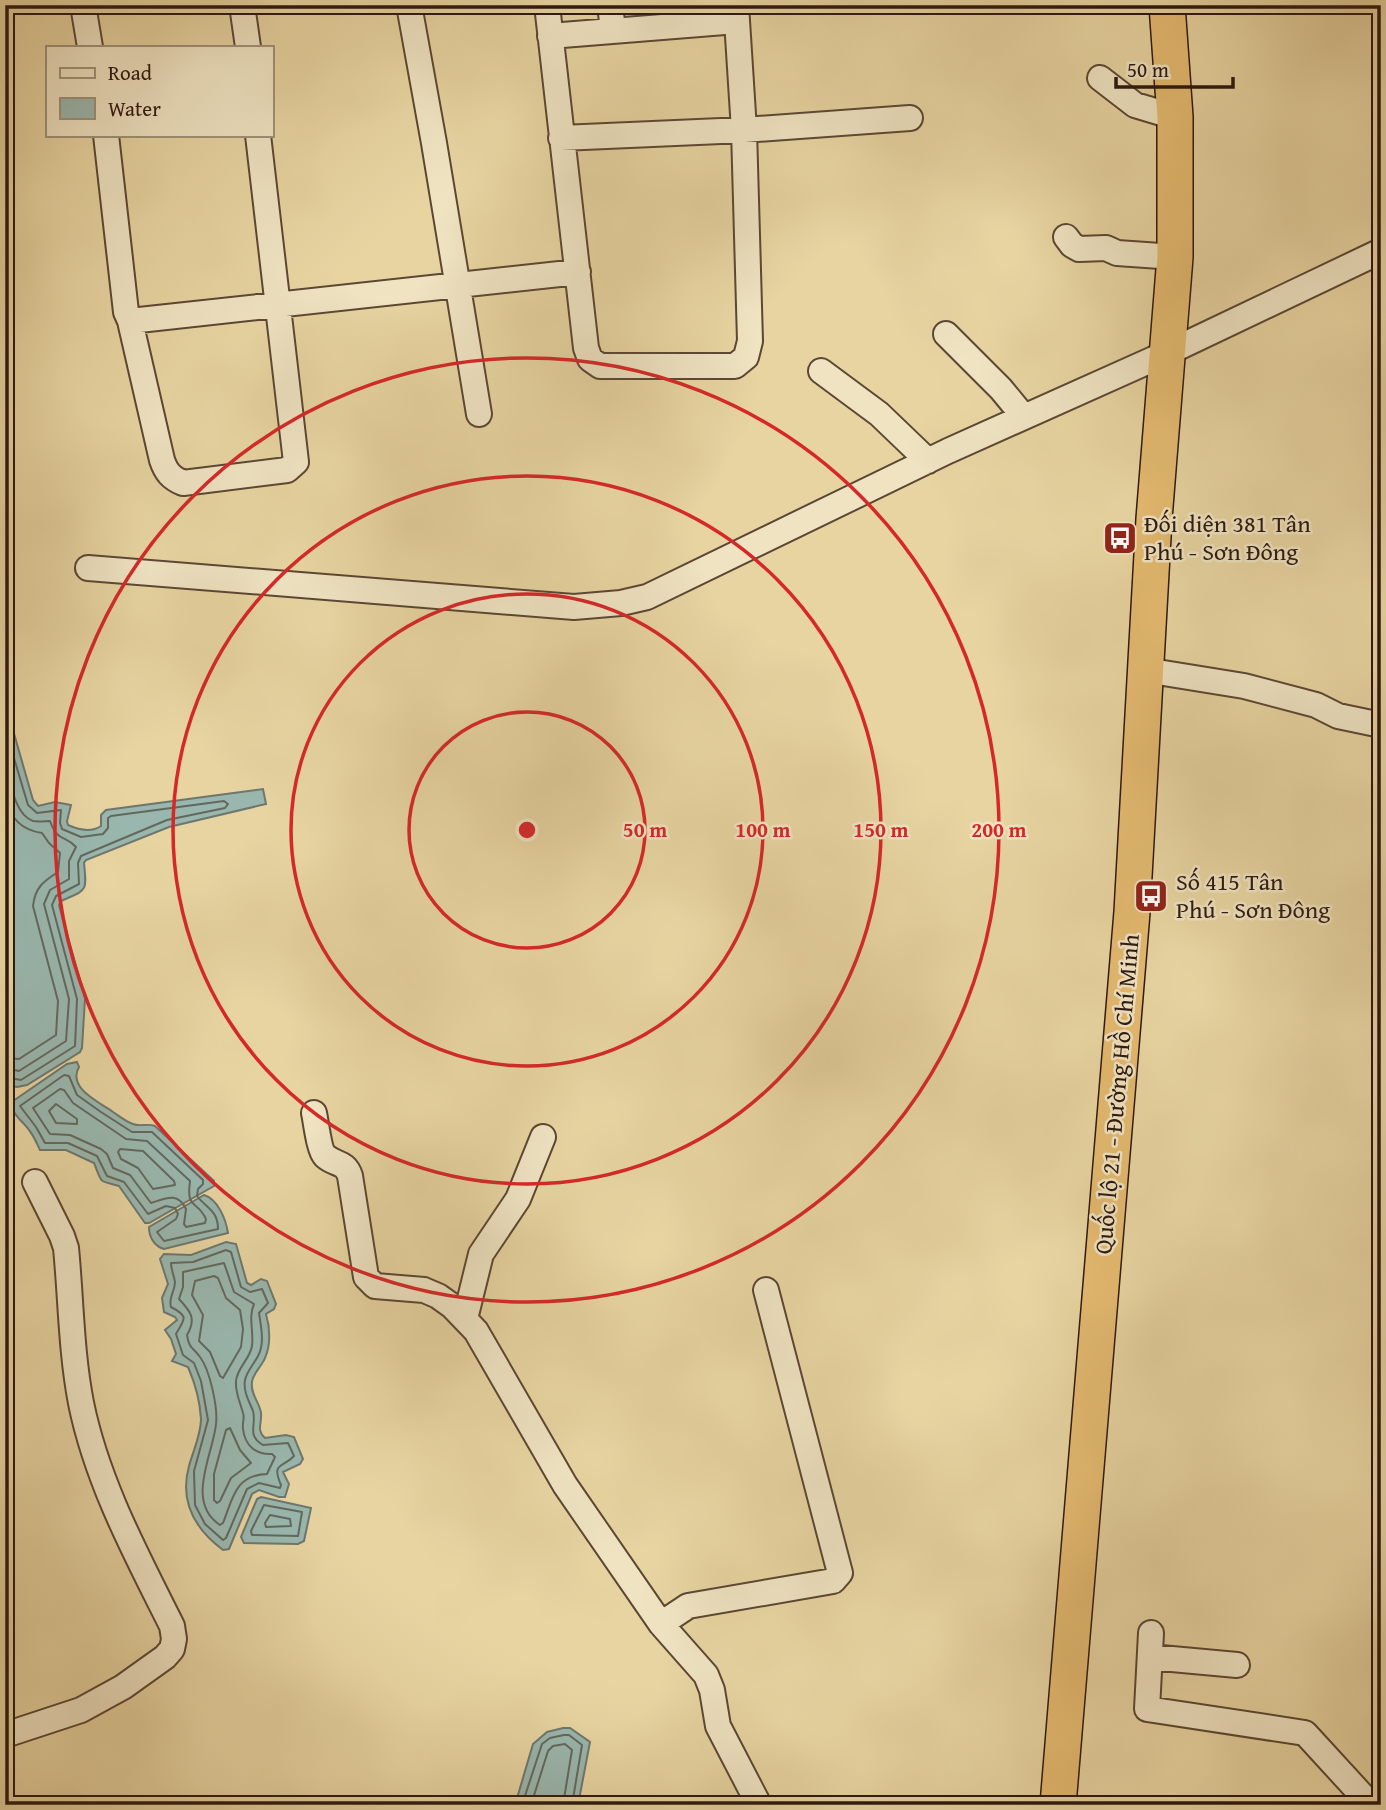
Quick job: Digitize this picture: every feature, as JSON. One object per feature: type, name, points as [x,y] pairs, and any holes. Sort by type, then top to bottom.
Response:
[{"type":"highway","name":"Quốc lộ 21 - Đường Hồ Chí Minh","points":[[1058,1805],[1131,926],[1154,519],[1175,257],[1175,117],[1167,5]]},
{"type":"street","points":[[83,5],[90,46]]},
{"type":"street","points":[[242,5],[247,46]]},
{"type":"street","points":[[409,5],[478,414]]},
{"type":"street","points":[[547,5],[550,36],[561,138],[579,272],[586,348],[590,359],[600,366],[735,366],[746,357],[750,341],[744,130],[737,13],[550,36]]},
{"type":"street","points":[[610,5],[613,30]]},
{"type":"street","points":[[1100,78],[1135,106],[1175,117]]},
{"type":"street","points":[[561,138],[744,130],[910,118]]},
{"type":"street","points":[[106,136],[125,312],[130,321],[162,460],[166,471],[183,483],[287,470],[296,463],[258,136]]},
{"type":"street","points":[[1066,237],[1079,249],[1106,248],[1116,253],[1175,257]]},
{"type":"street","points":[[88,568],[574,607],[621,603],[646,597],[928,461],[1167,353],[1381,251]]},
{"type":"street","points":[[130,321],[579,272]]},
{"type":"street","points":[[946,334],[1001,389],[1024,417]]},
{"type":"street","points":[[821,371],[879,414],[928,461]]},
{"type":"street","points":[[1145,670],[1268,691],[1315,705],[1338,716],[1381,725]]},
{"type":"street","points":[[314,1113],[322,1152],[343,1164],[350,1176],[366,1277],[375,1286],[425,1290],[445,1301],[476,1331],[565,1485],[661,1624],[706,1675],[712,1690],[718,1726],[759,1805]]},
{"type":"street","points":[[465,1319],[481,1254],[518,1199],[543,1137]]},
{"type":"street","points":[[5,1735],[93,1704],[123,1687],[165,1657],[172,1649],[174,1639],[172,1626],[123,1527],[99,1466],[76,1373],[66,1248],[35,1182]]},
{"type":"street","points":[[661,1624],[688,1606],[834,1581],[840,1573],[766,1290]]},
{"type":"street","points":[[1151,1633],[1147,1709],[1305,1733],[1371,1805]]},
{"type":"street","points":[[1150,1657],[1237,1665]]},
{"type":"water","points":[[5,702],[33,800],[38,806],[55,802],[71,805],[67,821],[72,827],[93,830],[101,826],[101,815],[106,810],[263,789],[266,804],[169,827],[86,860],[83,889],[61,901],[59,905],[85,998],[82,1048],[80,1052],[27,1085],[17,1087],[10,1086],[5,1079]]},
{"type":"water","points":[[77,1062],[77,1081],[86,1094],[130,1123],[155,1126],[214,1181],[214,1186],[145,1223],[119,1186],[102,1180],[94,1163],[66,1150],[40,1150],[31,1132],[15,1113],[13,1101],[67,1064]]},
{"type":"water","points":[[204,1195],[217,1205],[228,1233],[160,1248],[151,1238],[149,1227]]},
{"type":"water","points":[[226,1242],[236,1244],[247,1283],[251,1285],[261,1279],[267,1281],[276,1304],[274,1309],[266,1314],[268,1347],[264,1361],[252,1382],[252,1391],[261,1413],[261,1432],[265,1438],[286,1435],[294,1437],[303,1459],[300,1464],[283,1472],[289,1484],[285,1497],[259,1490],[252,1494],[229,1549],[223,1550],[197,1524],[188,1503],[186,1479],[201,1419],[197,1392],[188,1367],[172,1361],[176,1354],[165,1330],[177,1320],[164,1312],[162,1298],[168,1284],[160,1259],[164,1254],[191,1255]]},
{"type":"water","points":[[261,1497],[311,1508],[304,1541],[298,1544],[244,1543],[241,1537],[257,1499]]},
{"type":"water","points":[[570,1728],[590,1742],[578,1805],[515,1805],[533,1744],[547,1732]]},
{"type":"place","name":"Đối diện 381 Tân Phú - Sơn Đông","points":[[1120,538]]},
{"type":"place","name":"Số 415 Tân Phú - Sơn Đông","points":[[1151,896]]}]
